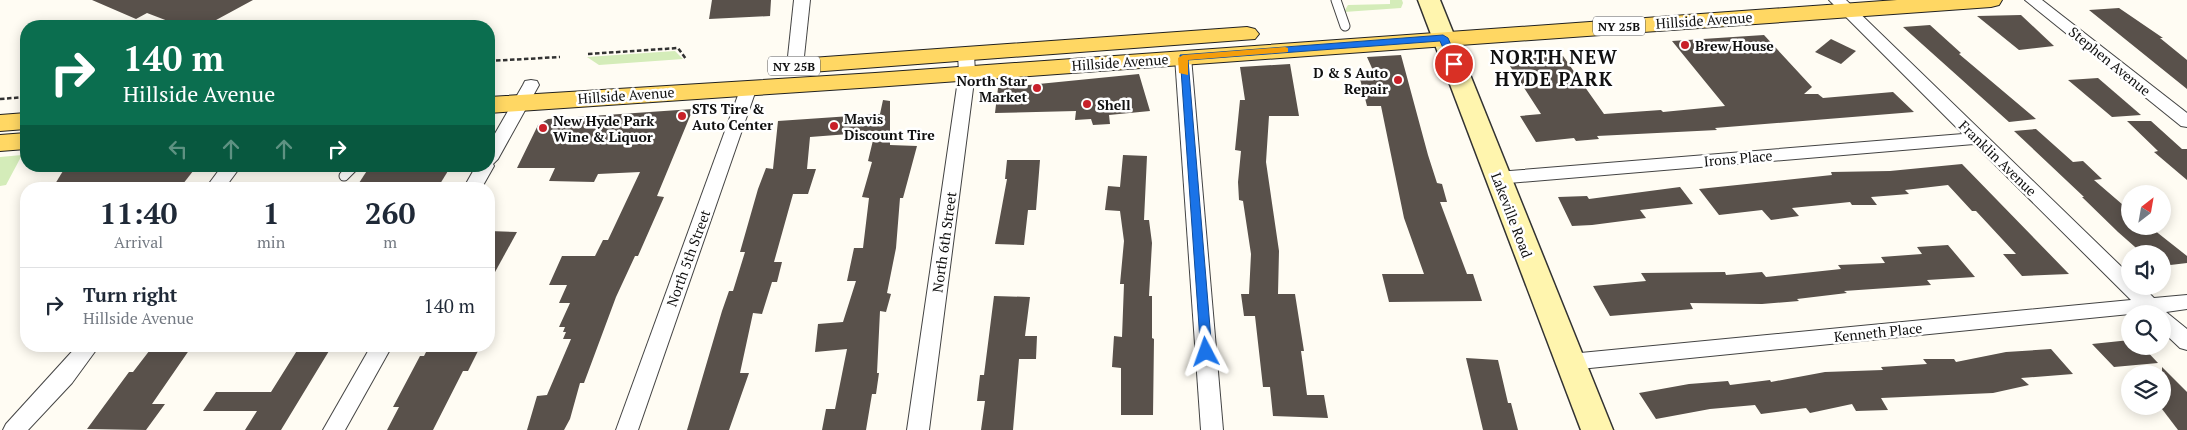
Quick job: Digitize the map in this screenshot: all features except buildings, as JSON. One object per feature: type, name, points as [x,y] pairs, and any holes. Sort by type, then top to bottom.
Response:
[{"type":"main road","name":"Hillside Avenue","points":[[495,89],[526,94],[749,87],[967,63],[1345,26],[1720,0]]},
{"type":"main road","name":"Hillside Avenue","points":[[495,103],[526,94],[794,66],[1183,58],[1437,19],[1991,0]]},
{"type":"main road","name":"Lakeville Road","points":[[1437,19],[1497,178],[1597,430]]},
{"type":"main road","points":[[0,124],[20,122]]},
{"type":"main road","points":[[0,143],[20,141]]},
{"type":"street","points":[[794,66],[802,0]]},
{"type":"street","name":"Stephen Avenue","points":[[2033,0],[2187,122]]},
{"type":"street","name":"Franklin Avenue","points":[[1841,4],[2149,305]]},
{"type":"street","points":[[1183,58],[1212,430]]},
{"type":"street","name":"North 6th Street","points":[[918,430],[967,63]]},
{"type":"street","name":"North 5th Street","points":[[627,430],[749,87]]},
{"type":"street","points":[[495,148],[526,94]]},
{"type":"street","name":"Irons Place","points":[[1497,178],[1978,138]]},
{"type":"street","points":[[219,182],[227,172]]},
{"type":"street","name":"Kenneth Place","points":[[2171,308],[2187,302]]},
{"type":"street","name":"Kenneth Place","points":[[1570,362],[2121,316]]},
{"type":"street","name":"Franklin Avenue","points":[[2171,327],[2187,342]]},
{"type":"street","points":[[14,430],[64,377],[84,352]]},
{"type":"street","points":[[334,430],[379,352]]},
{"type":"lane","points":[[1336,0],[1345,26]]},
{"type":"lane","points":[[344,176],[348,172]]},
{"type":"path","points":[[588,54],[678,48],[686,59]]},
{"type":"path","points":[[495,62],[560,57]]},
{"type":"path","points":[[0,99],[20,97]]},
{"type":"green space","points":[[1390,0],[1402,0],[1401,8],[1344,12],[1348,5],[1390,4]]},
{"type":"green space","points":[[675,51],[683,59],[599,65],[587,57]]},
{"type":"green space","points":[[20,155],[20,159],[6,185],[0,186],[0,157]]},
{"type":"slow traffic","points":[[1184,73],[1183,58],[1285,50]]},
{"type":"place","name":"Brew House","points":[[1685,45]]},
{"type":"place","name":"D & S Auto Repair","points":[[1398,80]]},
{"type":"place","name":"North Star Market","points":[[1037,88]]},
{"type":"place","name":"Shell","points":[[1087,104]]},
{"type":"place","name":"STS Tire & Auto Center","points":[[682,116]]},
{"type":"place","name":"Mavis Discount Tire","points":[[834,126]]},
{"type":"place","name":"New Hyde Park Wine & Liquor","points":[[543,128]]},
{"type":"district","name":"NORTH NEW HYDE PARK","points":[[1554,67]]},
{"type":"route","points":[[1206,352],[1183,58],[1443,38],[1454,64]]}]
